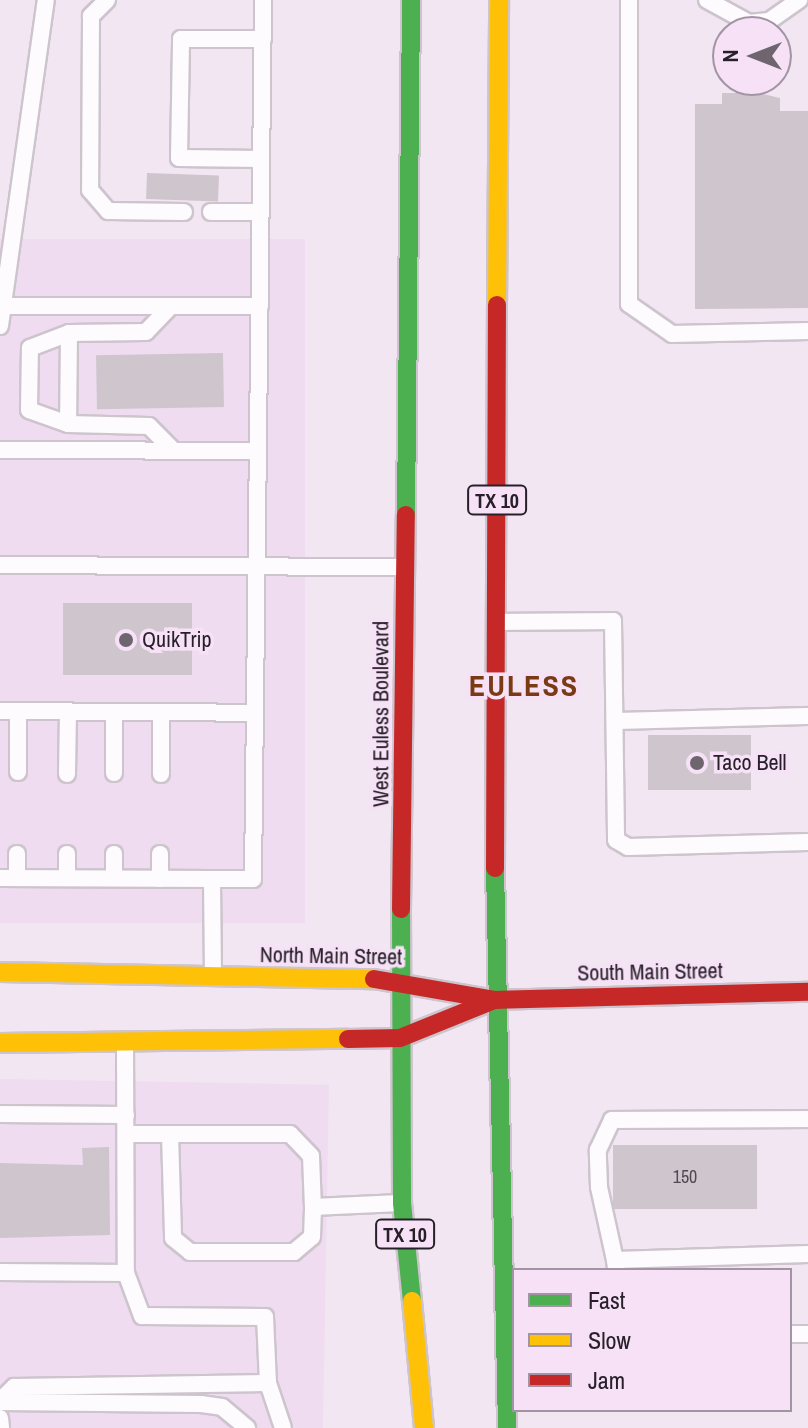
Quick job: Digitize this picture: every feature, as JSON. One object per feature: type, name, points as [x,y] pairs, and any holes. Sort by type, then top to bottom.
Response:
[{"type":"main road","name":"West Euless Boulevard","points":[[411,0],[400,1038],[402,1203],[424,1428]]},
{"type":"main road","name":"TX 10","points":[[499,0],[494,1000],[508,1349],[507,1428]]},
{"type":"main road","name":"North Main Street","points":[[0,972],[403,980],[494,1000]]},
{"type":"main road","name":"South Main Street","points":[[494,1000],[808,992]]},
{"type":"main road","points":[[0,1043],[400,1038],[494,1000]]},
{"type":"main road","points":[[0,1051],[21,1043]]},
{"type":"lane","points":[[0,326],[46,0]]},
{"type":"lane","points":[[107,0],[91,16],[90,190],[108,211],[184,212]]},
{"type":"lane","points":[[17,854],[9,878],[253,879],[263,0]]},
{"type":"lane","points":[[629,0],[629,304],[672,334],[808,331]]},
{"type":"lane","points":[[707,0],[749,23],[769,21],[799,0]]},
{"type":"lane","points":[[261,159],[179,158],[181,39],[263,39]]},
{"type":"lane","points":[[211,212],[261,212]]},
{"type":"lane","points":[[3,306],[260,306]]},
{"type":"lane","points":[[171,306],[146,332],[69,333],[30,348],[29,410],[68,424],[149,426],[173,450]]},
{"type":"lane","points":[[68,424],[69,333]]},
{"type":"lane","points":[[0,450],[257,451]]},
{"type":"lane","points":[[0,565],[407,567]]},
{"type":"lane","points":[[496,622],[613,621],[616,840],[628,847],[808,842]]},
{"type":"lane","points":[[0,711],[255,713]]},
{"type":"lane","points":[[18,711],[18,772]]},
{"type":"lane","points":[[67,774],[68,712]]},
{"type":"lane","points":[[114,712],[114,773]]},
{"type":"lane","points":[[161,713],[161,774]]},
{"type":"lane","points":[[615,721],[808,716]]},
{"type":"lane","points":[[67,854],[67,878]]},
{"type":"lane","points":[[114,854],[114,878]]},
{"type":"lane","points":[[160,854],[160,879]]},
{"type":"lane","points":[[212,879],[213,978]]},
{"type":"lane","points":[[125,1042],[126,1273],[142,1316],[265,1317],[268,1383],[283,1428]]},
{"type":"lane","points":[[0,1114],[126,1115]]},
{"type":"lane","points":[[808,1119],[612,1120],[598,1150],[599,1187],[615,1265],[808,1254]]},
{"type":"lane","points":[[126,1134],[170,1134],[290,1134],[311,1156],[312,1237],[294,1252],[190,1252],[173,1238],[170,1134]]},
{"type":"lane","points":[[313,1207],[402,1203]]},
{"type":"lane","points":[[0,1272],[126,1273]]},
{"type":"lane","points":[[0,1402],[14,1387],[268,1383]]},
{"type":"lane","points":[[0,1402],[201,1404],[222,1407],[247,1428]]},
{"type":"lane","points":[[0,1418],[1,1428]]},
{"type":"shaded area","points":[[0,239],[305,239],[305,923],[0,923]]},
{"type":"shaded area","points":[[0,1079],[329,1085],[323,1428],[0,1428]]},
{"type":"building","points":[[722,96],[772,96],[780,98],[780,111],[808,111],[808,308],[695,309],[695,104],[722,104]]},
{"type":"building","points":[[147,173],[219,176],[218,201],[146,199]]},
{"type":"building","points":[[223,353],[224,407],[97,409],[96,355]]},
{"type":"building","points":[[63,603],[192,603],[192,675],[63,675]]},
{"type":"building","points":[[648,735],[751,735],[751,790],[648,790]]},
{"type":"building","points":[[613,1145],[757,1145],[757,1209],[613,1209]]},
{"type":"building","points":[[109,1147],[110,1235],[0,1238],[0,1163],[83,1165],[82,1148]]},
{"type":"traffic: fast","points":[[406,515],[411,0]]},
{"type":"traffic: fast","points":[[495,868],[507,1428]]},
{"type":"traffic: fast","points":[[401,909],[402,1203],[412,1301]]},
{"type":"traffic: slow","points":[[497,305],[499,0]]},
{"type":"traffic: slow","points":[[0,972],[374,979]]},
{"type":"traffic: slow","points":[[0,1043],[348,1039]]},
{"type":"traffic: slow","points":[[412,1301],[424,1428]]},
{"type":"traffic: jam","points":[[495,868],[497,305]]},
{"type":"traffic: jam","points":[[401,909],[406,515]]},
{"type":"traffic: jam","points":[[374,979],[494,1000],[808,992]]},
{"type":"traffic: jam","points":[[348,1039],[400,1038],[494,1000]]},
{"type":"place","name":"QuikTrip","points":[[126,640]]},
{"type":"place","name":"Taco Bell","points":[[697,763]]},
{"type":"district","name":"EULESS","points":[[524,685]]}]
